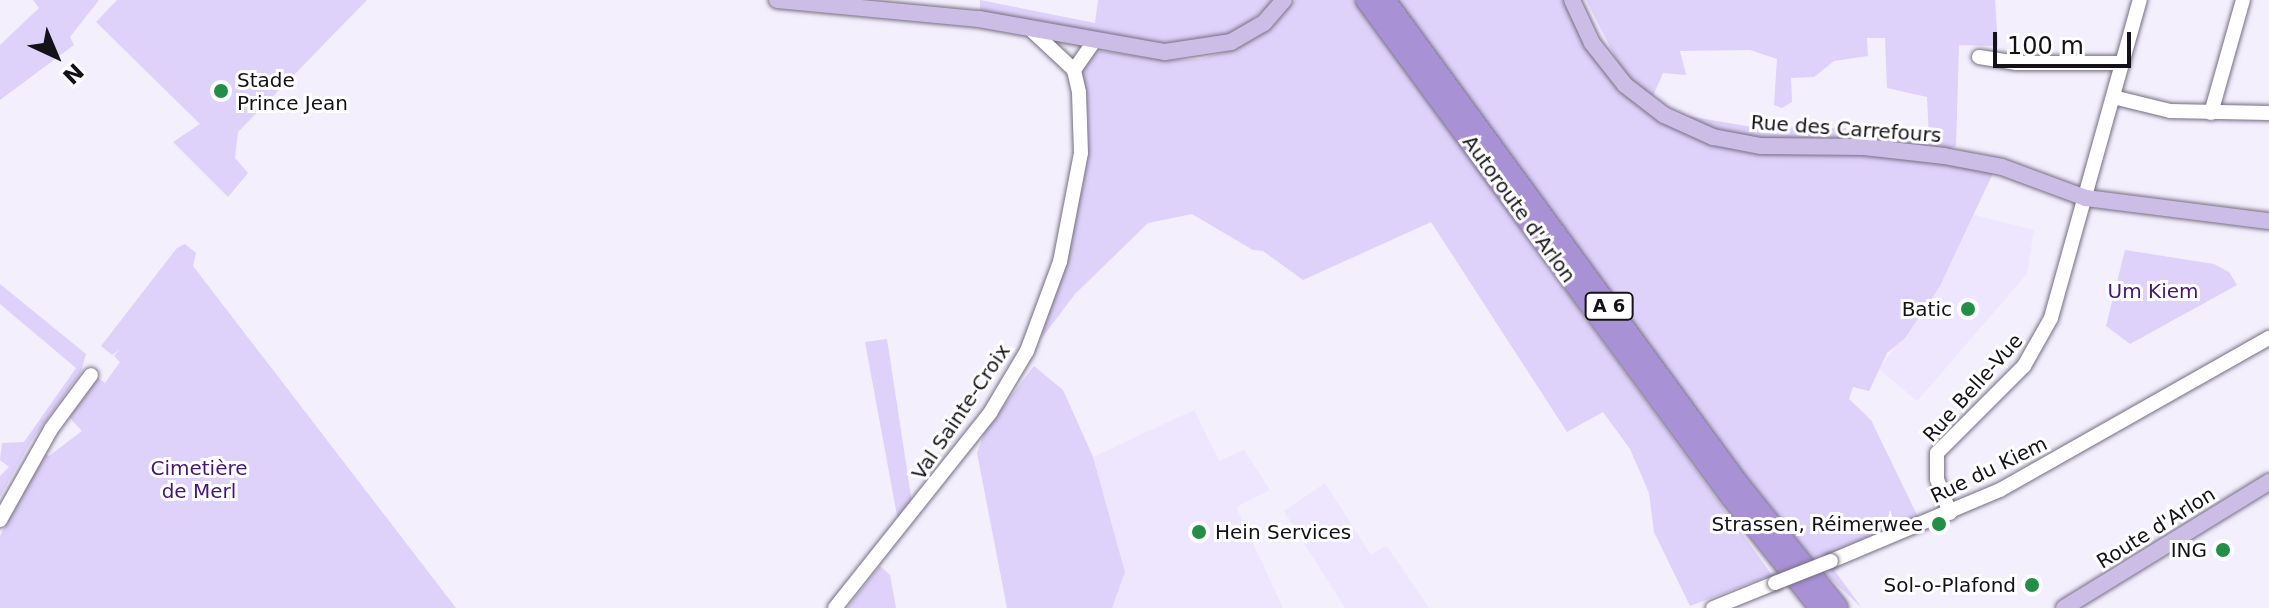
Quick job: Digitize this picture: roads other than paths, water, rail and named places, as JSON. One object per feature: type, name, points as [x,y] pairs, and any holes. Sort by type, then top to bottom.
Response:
[{"type":"highway","name":"Autoroute d'Arlon","points":[[1366,0],[1722,485],[1820,608]]},
{"type":"highway","name":"Autoroute d'Arlon","points":[[1385,0],[1737,482],[1838,608]]},
{"type":"main road","points":[[777,0],[1028,26],[1165,52],[1213,48],[1247,35],[1284,0]]},
{"type":"main road","name":"Rue des Carrefours","points":[[1572,0],[1592,43],[1618,78],[1655,110],[1698,132],[1761,146],[1864,147],[1970,160],[2086,198],[2269,221]]},
{"type":"main road","name":"Route d'Arlon","points":[[2064,608],[2269,482]]},
{"type":"street","points":[[2086,198],[2140,0]]},
{"type":"street","points":[[2211,113],[2243,0]]},
{"type":"street","points":[[1028,26],[1074,70],[1095,40]]},
{"type":"street","points":[[1979,57],[2123,63]]},
{"type":"street","name":"Val Sainte-Croix","points":[[835,608],[967,447],[1027,351],[1060,262],[1077,186],[1083,127],[1074,70]]},
{"type":"street","points":[[2113,97],[2170,111],[2269,113]]},
{"type":"street","name":"Rue Belle-Vue","points":[[1950,513],[1937,479],[1937,453],[2038,346],[2051,318],[2086,198]]},
{"type":"street","name":"Rue du Kiem","points":[[1713,608],[1950,513],[2035,471],[2269,338]]},
{"type":"street","points":[[0,520],[44,440],[91,375]]},
{"type":"place","name":"Stade Prince Jean","points":[[221,91]]},
{"type":"place","name":"Batic","points":[[1968,309]]},
{"type":"place","name":"Strassen, Réimerwee","points":[[1939,524]]},
{"type":"place","name":"Hein Services","points":[[1199,532]]},
{"type":"place","name":"ING","points":[[2223,550]]},
{"type":"place","name":"Sol-o-Plafond","points":[[2032,585]]},
{"type":"park label","name":"Um Kiem","points":[[2153,291]]},
{"type":"park label","name":"Cimetière de Merl","points":[[199,480]]}]
